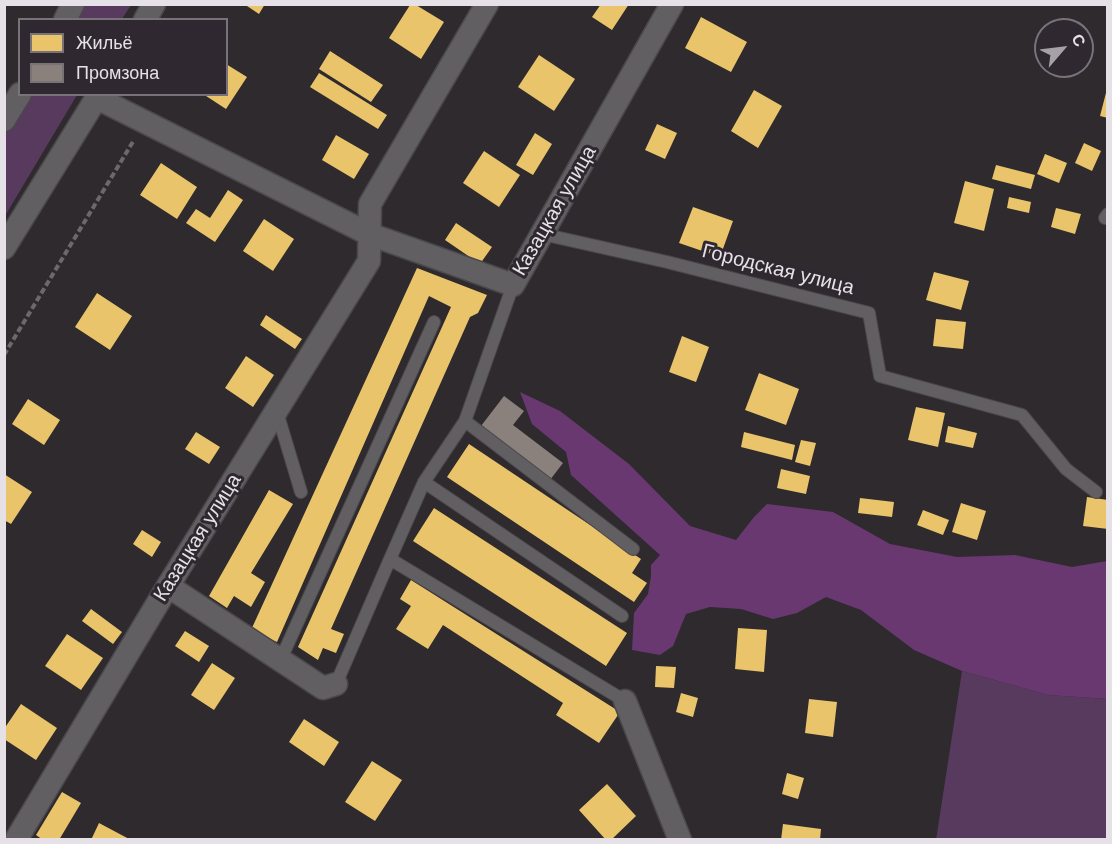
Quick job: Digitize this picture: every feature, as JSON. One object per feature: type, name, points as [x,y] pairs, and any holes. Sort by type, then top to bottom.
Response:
[{"type":"street","points":[[65,18],[74,4]]},
{"type":"street","points":[[146,18],[154,4]]},
{"type":"street","name":"Казацкая улица","points":[[16,840],[168,586],[369,261],[370,204],[487,4]]},
{"type":"street","name":"Казацкая улица","points":[[98,96],[369,234],[513,285],[672,4]]},
{"type":"street","points":[[4,120],[19,96]]},
{"type":"street","points":[[4,248],[98,96]]},
{"type":"street","points":[[168,586],[323,688],[336,684]]},
{"type":"street","points":[[625,701],[680,840]]},
{"type":"lane","name":"Городская улица","points":[[542,234],[667,262],[869,313],[880,376],[1022,415],[1066,469],[1096,492]]},
{"type":"lane","points":[[336,684],[424,482],[465,421],[513,285]]},
{"type":"lane","points":[[280,661],[434,322]]},
{"type":"lane","points":[[276,411],[301,492]]},
{"type":"lane","points":[[465,421],[633,549]]},
{"type":"lane","points":[[424,482],[622,616]]},
{"type":"lane","points":[[390,559],[625,701]]},
{"type":"path","points":[[4,355],[146,122]]},
{"type":"shaded area","points":[[85,5],[131,5],[123,18],[77,18]]},
{"type":"shaded area","points":[[30,96],[76,96],[5,216],[4,136]]},
{"type":"shaded area","points":[[520,392],[560,411],[629,464],[690,526],[736,540],[767,504],[833,512],[890,544],[957,557],[1015,555],[1072,567],[1107,561],[1107,699],[1048,695],[962,671],[914,650],[861,610],[826,597],[797,613],[773,619],[741,609],[710,607],[686,614],[673,646],[660,655],[632,650],[634,613],[648,594],[651,565],[660,555],[571,475],[566,452],[532,424]]},
{"type":"shaded area","points":[[962,671],[1048,695],[1107,699],[1107,839],[936,840]]},
{"type":"building: Жильё","points":[[244,4],[265,4],[259,14]]},
{"type":"building: Жильё","points":[[601,4],[629,4],[612,30],[592,17]]},
{"type":"building: Жильё","points":[[410,5],[416,5],[444,22],[421,59],[389,38]]},
{"type":"building: Жильё","points":[[701,17],[747,42],[731,72],[685,48]]},
{"type":"building: Жильё","points":[[330,51],[383,85],[371,102],[319,69]]},
{"type":"building: Жильё","points":[[539,55],[575,79],[554,111],[518,87]]},
{"type":"building: Жильё","points":[[228,65],[247,77],[226,109],[206,96],[228,96]]},
{"type":"building: Жильё","points":[[319,73],[387,115],[378,129],[310,87]]},
{"type":"building: Жильё","points":[[754,90],[782,106],[758,148],[731,131]]},
{"type":"building: Жильё","points":[[1108,90],[1108,118],[1100,116]]},
{"type":"building: Жильё","points":[[657,124],[677,133],[665,159],[645,150]]},
{"type":"building: Жильё","points":[[535,133],[552,144],[533,175],[516,165]]},
{"type":"building: Жильё","points":[[336,135],[369,154],[354,179],[322,160]]},
{"type":"building: Жильё","points":[[1084,143],[1101,151],[1092,171],[1075,163]]},
{"type":"building: Жильё","points":[[484,151],[520,175],[499,207],[463,183]]},
{"type":"building: Жильё","points":[[1045,154],[1067,163],[1059,183],[1037,174]]},
{"type":"building: Жильё","points":[[161,163],[197,187],[177,219],[140,195]]},
{"type":"building: Жильё","points":[[996,165],[1035,175],[1031,189],[992,179]]},
{"type":"building: Жильё","points":[[965,181],[994,189],[984,231],[954,223]]},
{"type":"building: Жильё","points":[[228,190],[243,200],[215,242],[186,223],[196,209],[210,218]]},
{"type":"building: Жильё","points":[[1009,197],[1031,202],[1029,213],[1007,208]]},
{"type":"building: Жильё","points":[[693,207],[733,221],[720,257],[679,243]]},
{"type":"building: Жильё","points":[[1056,208],[1081,214],[1075,234],[1051,227]]},
{"type":"building: Жильё","points":[[264,219],[294,239],[273,271],[243,251]]},
{"type":"building: Жильё","points":[[456,223],[492,247],[480,264],[445,240]]},
{"type":"building: Жильё","points":[[417,268],[487,295],[478,313],[470,317],[331,629],[344,634],[336,653],[323,648],[318,660],[298,647],[451,307],[429,296],[277,642],[251,630]]},
{"type":"building: Жильё","points":[[934,272],[969,281],[961,310],[926,300]]},
{"type":"building: Жильё","points":[[97,293],[132,316],[110,350],[75,327]]},
{"type":"building: Жильё","points":[[266,315],[302,339],[295,349],[260,325]]},
{"type":"building: Жильё","points":[[936,319],[966,322],[963,349],[933,346]]},
{"type":"building: Жильё","points":[[682,336],[709,347],[696,382],[669,372]]},
{"type":"building: Жильё","points":[[246,356],[274,375],[253,407],[225,388]]},
{"type":"building: Жильё","points":[[759,373],[799,389],[786,425],[745,410]]},
{"type":"building: Жильё","points":[[28,399],[60,420],[44,445],[12,424]]},
{"type":"building: Жильё","points":[[916,407],[945,413],[938,447],[908,440]]},
{"type":"building: Жильё","points":[[948,426],[977,433],[973,448],[945,442]]},
{"type":"building: Жильё","points":[[196,432],[220,447],[209,464],[185,449]]},
{"type":"building: Жильё","points":[[744,432],[795,445],[792,460],[741,447]]},
{"type":"building: Жильё","points":[[801,440],[816,443],[810,466],[795,462]]},
{"type":"building: Жильё","points":[[469,444],[641,559],[632,573],[647,583],[634,602],[447,477]]},
{"type":"building: Жильё","points":[[781,469],[810,476],[806,494],[777,488]]},
{"type":"building: Жильё","points":[[4,474],[32,492],[11,524],[4,520]]},
{"type":"building: Жильё","points":[[269,490],[293,504],[251,573],[265,582],[251,607],[234,596],[227,608],[209,596]]},
{"type":"building: Жильё","points":[[1087,497],[1108,500],[1108,529],[1083,526]]},
{"type":"building: Жильё","points":[[860,498],[894,502],[892,517],[858,513]]},
{"type":"building: Жильё","points":[[961,503],[986,511],[977,540],[952,532]]},
{"type":"building: Жильё","points":[[434,508],[627,633],[606,666],[413,541]]},
{"type":"building: Жильё","points":[[923,510],[949,520],[943,535],[917,525]]},
{"type":"building: Жильё","points":[[142,530],[161,542],[152,557],[133,544]]},
{"type":"building: Жильё","points":[[411,580],[620,712],[599,743],[556,715],[563,703],[443,625],[428,649],[396,629],[411,606],[400,599]]},
{"type":"building: Жильё","points":[[91,609],[122,632],[113,644],[82,621]]},
{"type":"building: Жильё","points":[[738,628],[767,630],[764,672],[735,669]]},
{"type":"building: Жильё","points":[[185,631],[209,646],[199,662],[175,646]]},
{"type":"building: Жильё","points":[[67,634],[103,658],[81,690],[45,666]]},
{"type":"building: Жильё","points":[[212,663],[235,678],[214,710],[191,695]]},
{"type":"building: Жильё","points":[[656,666],[676,667],[674,688],[655,687]]},
{"type":"building: Жильё","points":[[681,693],[698,698],[693,717],[676,712]]},
{"type":"building: Жильё","points":[[809,699],[837,702],[833,737],[805,733]]},
{"type":"building: Жильё","points":[[21,704],[57,728],[36,760],[4,739],[4,729]]},
{"type":"building: Жильё","points":[[304,719],[339,742],[324,766],[289,742]]},
{"type":"building: Жильё","points":[[372,761],[402,780],[375,821],[345,802]]},
{"type":"building: Жильё","points":[[787,773],[804,778],[798,799],[782,794]]},
{"type":"building: Жильё","points":[[607,784],[636,816],[611,840],[606,840],[579,810]]},
{"type":"building: Жильё","points":[[62,792],[81,803],[59,840],[43,840],[36,835]]},
{"type":"building: Жильё","points":[[99,823],[131,840],[91,840]]},
{"type":"building: Жильё","points":[[783,824],[821,829],[820,840],[781,840]]},
{"type":"building: Промзона","points":[[504,396],[524,411],[513,425],[563,463],[550,480],[481,426]]}]
